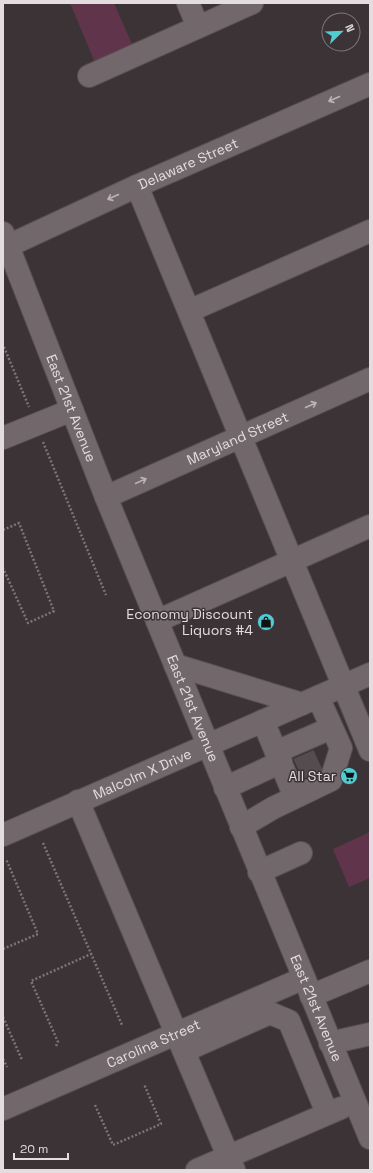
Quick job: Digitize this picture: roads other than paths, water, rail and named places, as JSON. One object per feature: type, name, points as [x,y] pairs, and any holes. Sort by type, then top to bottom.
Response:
[{"type":"street","points":[[188,3],[198,27]]},
{"type":"street","points":[[89,76],[252,3]]},
{"type":"street","name":"Delaware Street","points":[[7,252],[137,186],[370,84]]},
{"type":"street","points":[[137,186],[370,750]]},
{"type":"street","points":[[188,311],[370,231]]},
{"type":"street","name":"East 21st Avenue","points":[[7,252],[259,872],[370,1138]]},
{"type":"street","name":"Maryland Street","points":[[106,497],[239,436],[370,379]]},
{"type":"street","points":[[3,438],[72,410]]},
{"type":"street","points":[[157,621],[370,526]]},
{"type":"street","points":[[175,665],[310,700],[331,728],[341,748],[331,780],[273,808],[241,827]]},
{"type":"street","name":"Malcolm X Drive","points":[[3,835],[370,674]]},
{"type":"street","points":[[262,721],[285,765],[295,797]]},
{"type":"street","points":[[225,788],[285,765],[331,728]]},
{"type":"street","points":[[320,759],[341,748]]},
{"type":"street","points":[[78,801],[231,1163]]},
{"type":"street","points":[[259,872],[301,853]]},
{"type":"street","name":"Carolina Street","points":[[3,1109],[180,1042],[307,987],[370,971]]},
{"type":"street","points":[[258,1008],[288,1021],[327,1114]]},
{"type":"street","points":[[297,1041],[328,1036],[370,1034]]},
{"type":"street","points":[[313,1081],[342,1070]]},
{"type":"street","points":[[197,1170],[231,1163],[327,1114],[355,1102]]},
{"type":"tunnel","points":[[298,769],[320,759]]},
{"type":"place","name":"Economy Discount Liquors #4","points":[[266,622]]},
{"type":"place","name":"All Star","points":[[349,776]]}]
